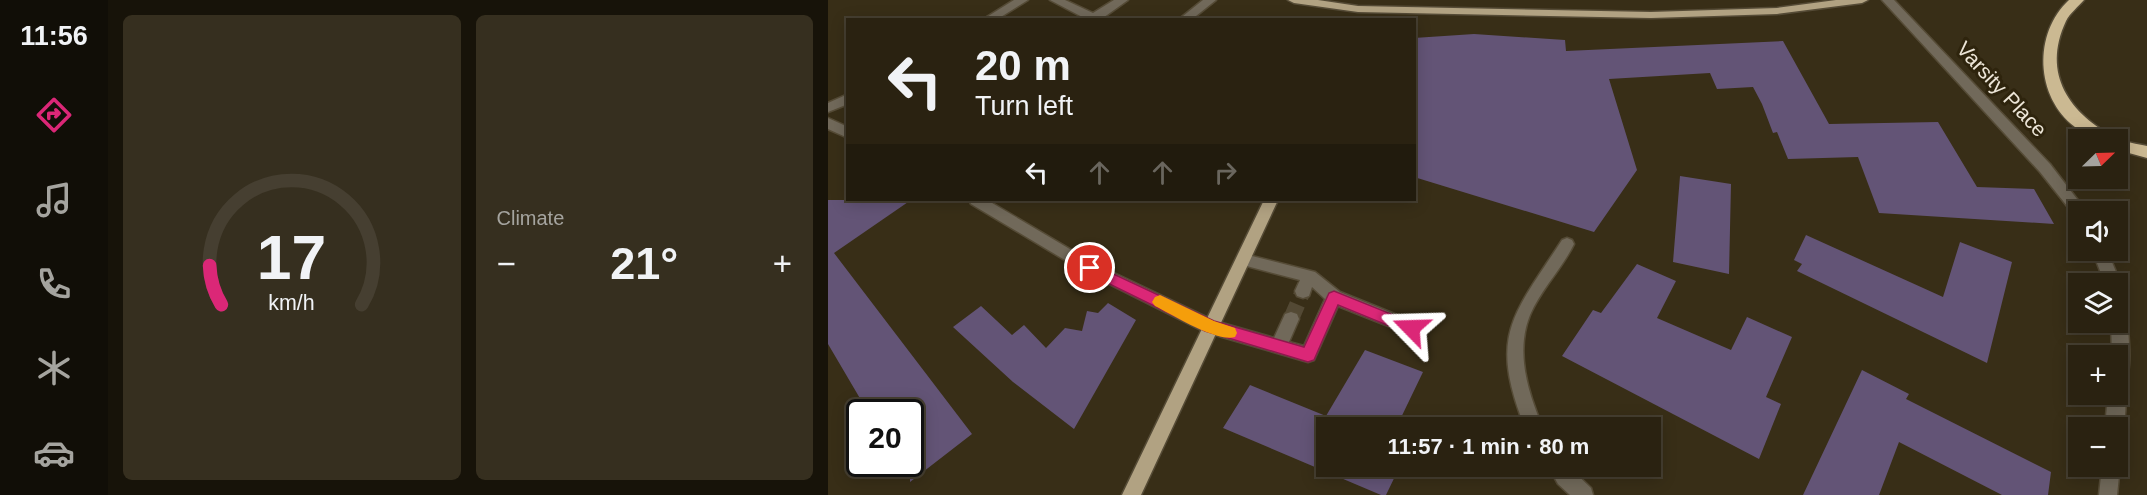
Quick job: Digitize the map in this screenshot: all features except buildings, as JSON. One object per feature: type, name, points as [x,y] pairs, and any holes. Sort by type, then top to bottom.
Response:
[{"type":"highway","points":[[2077,0],[2059,19],[2050,51],[2056,90],[2074,117],[2092,129]]},
{"type":"highway","points":[[2128,147],[2147,152]]},
{"type":"main road","points":[[1294,0],[1355,9],[1612,14],[1778,11],[1862,0]]},
{"type":"main road","points":[[1355,9],[1371,0]]},
{"type":"main road","points":[[1610,0],[1612,14]]},
{"type":"main road","points":[[1131,495],[1210,327],[1245,260],[1271,201]]},
{"type":"street","points":[[990,18],[1022,0]]},
{"type":"street","points":[[1056,0],[1094,18],[1122,0]]},
{"type":"street","points":[[1186,18],[1210,0]]},
{"type":"street","name":"Varsity Place","points":[[1888,0],[2045,168],[2071,201]]},
{"type":"street","points":[[828,108],[846,99]]},
{"type":"street","points":[[828,123],[846,132]]},
{"type":"street","points":[[978,201],[1090,268],[1210,327],[1278,347],[1308,355],[1334,297]]},
{"type":"street","points":[[1530,417],[1522,395],[1514,355],[1522,315],[1567,244]]},
{"type":"street","points":[[1245,260],[1310,276],[1334,297],[1411,328]]},
{"type":"street","points":[[1303,291],[1310,276]]},
{"type":"street","points":[[1278,347],[1291,319]]},
{"type":"street","points":[[1564,477],[1584,495]]},
{"type":"street","points":[[2108,495],[2110,477]]},
{"type":"tunnel","points":[[1291,319],[1303,291]]},
{"type":"slow traffic","points":[[1160,302],[1210,327],[1229,333]]},
{"type":"route","points":[[1090,268],[1210,327],[1308,355],[1334,297],[1411,328]]}]
